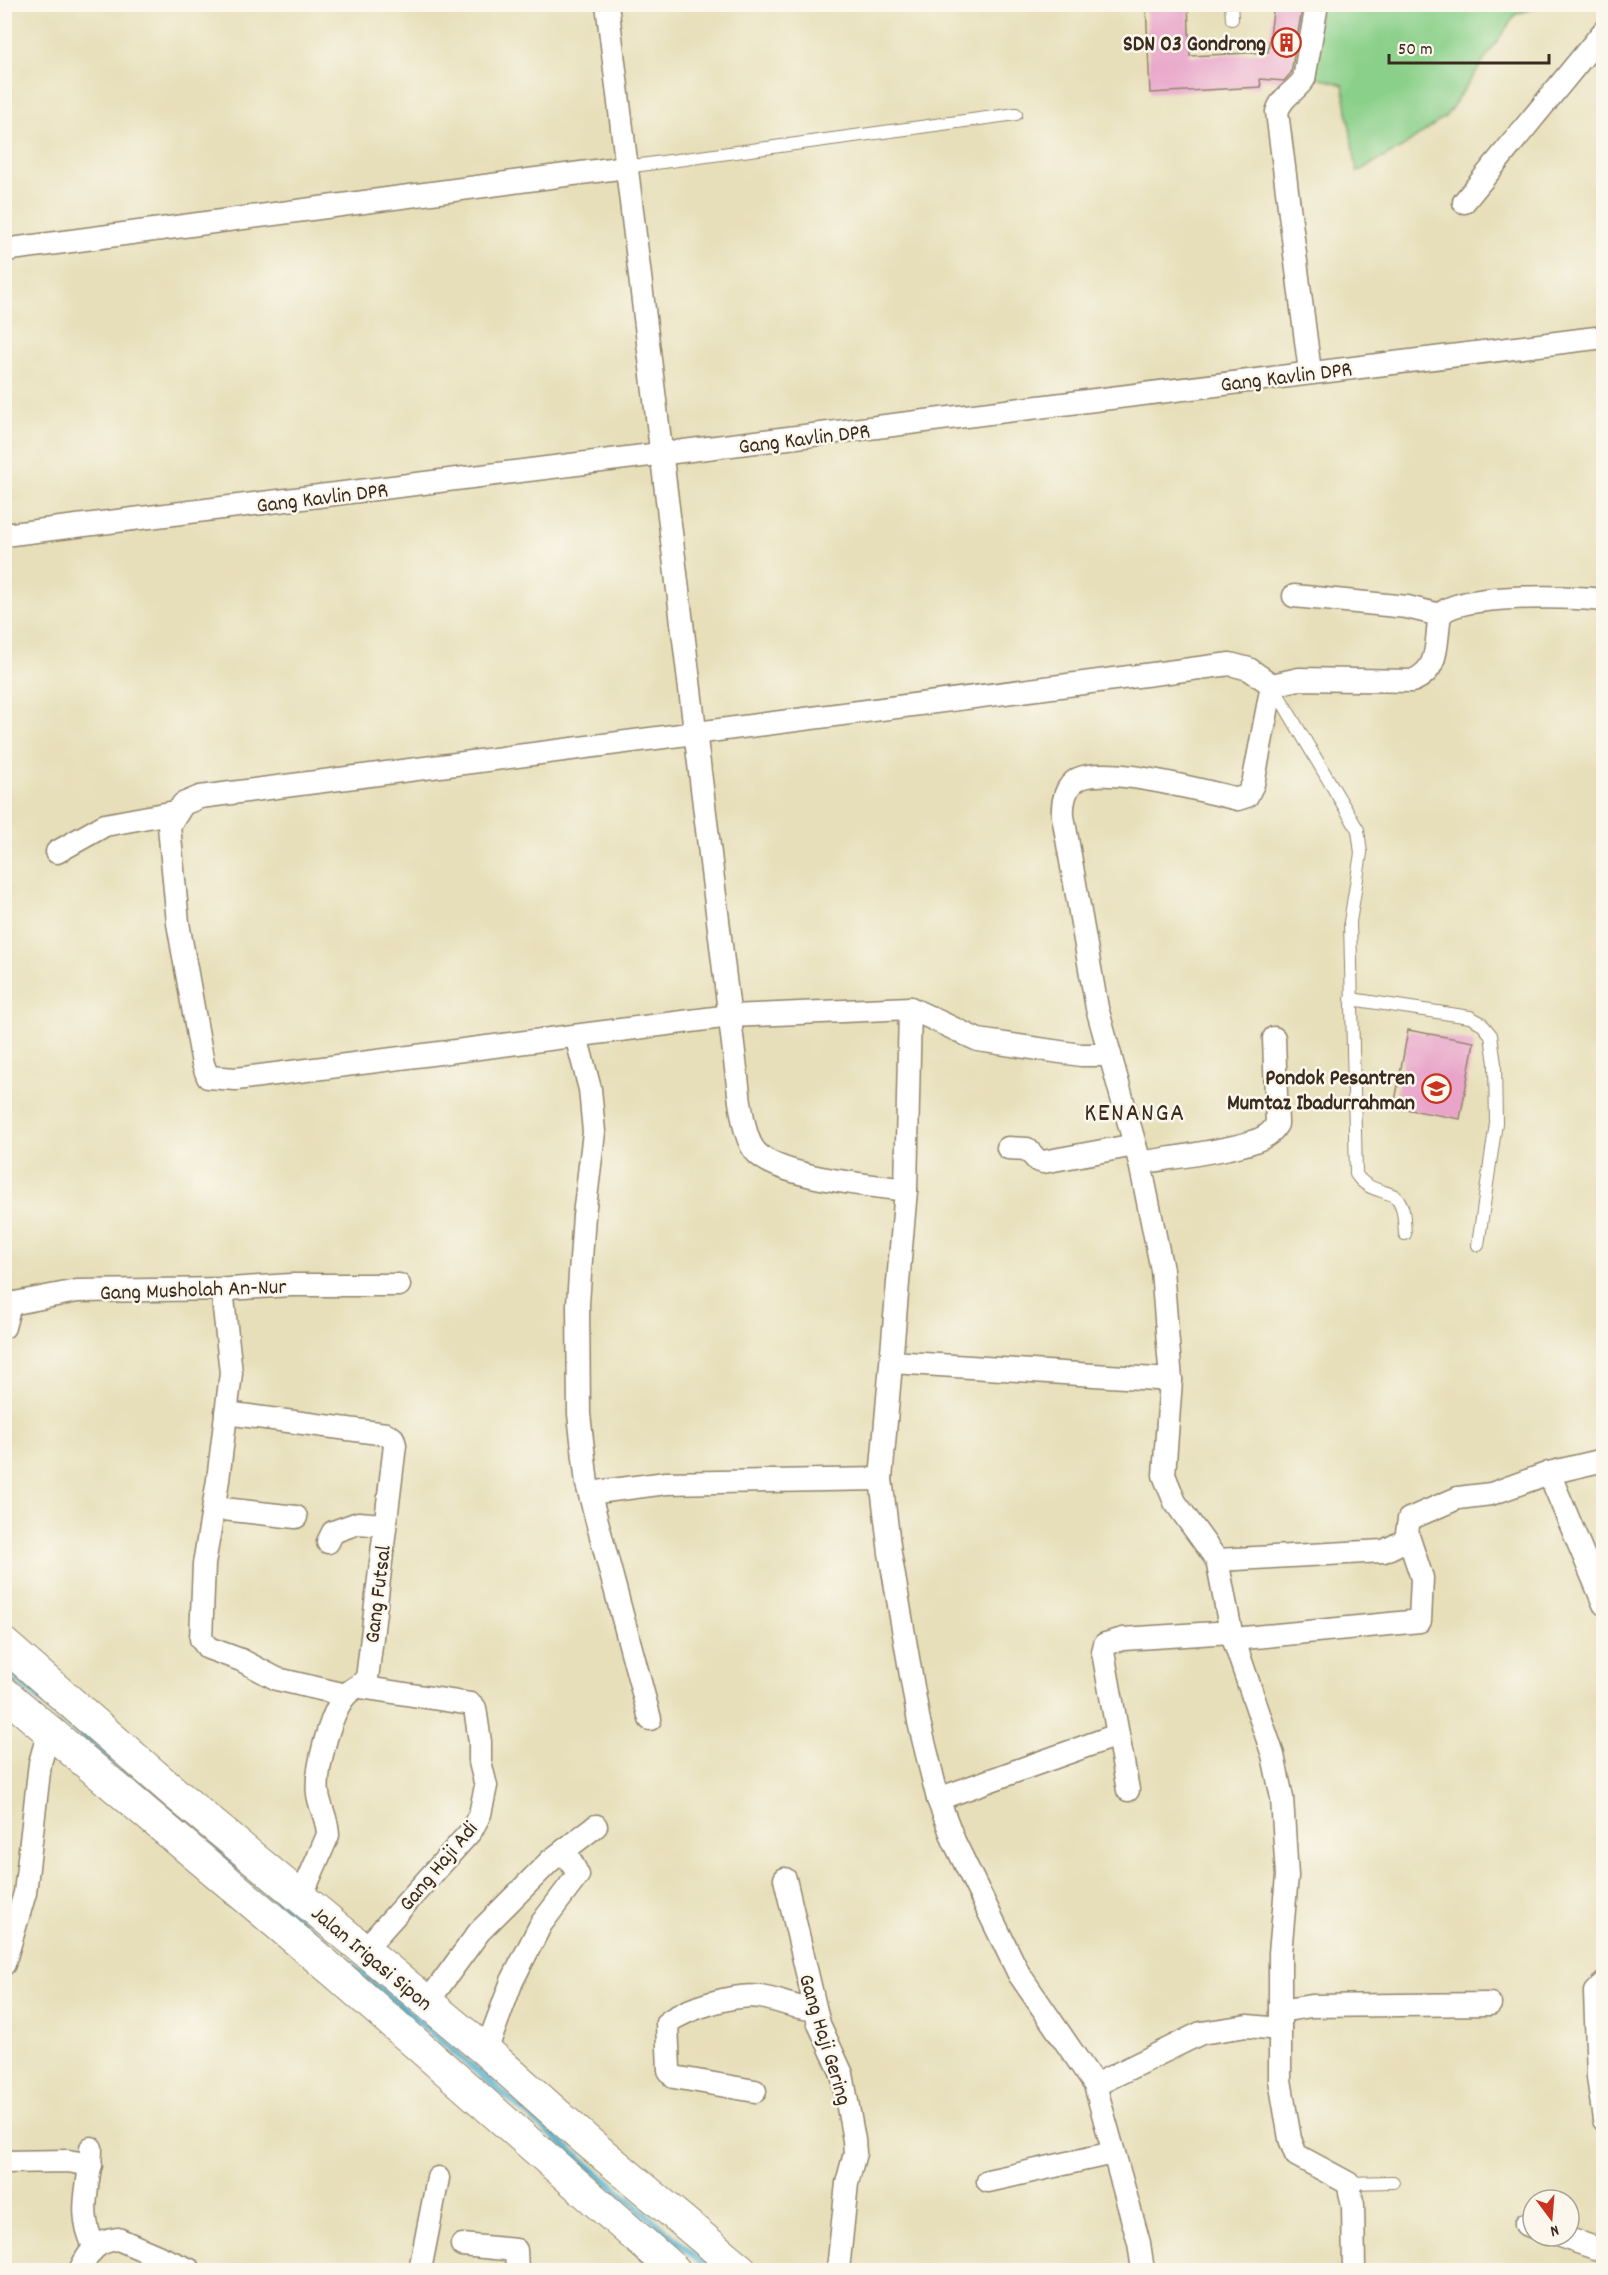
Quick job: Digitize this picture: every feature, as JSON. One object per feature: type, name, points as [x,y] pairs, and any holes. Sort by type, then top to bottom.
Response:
[{"type":"street","points":[[607,4],[740,1102],[747,1131],[755,1151],[772,1162],[797,1173],[906,1190]]},
{"type":"street","points":[[1310,372],[1277,112],[1280,102],[1298,88],[1304,79],[1317,4]]},
{"type":"street","points":[[1464,202],[1604,31]]},
{"type":"street","points":[[4,250],[626,167]]},
{"type":"street","name":"Gang Kavlin DPR","points":[[4,535],[1604,337]]},
{"type":"street","points":[[1294,596],[1407,607],[1440,615]]},
{"type":"street","points":[[1110,1055],[1081,1055],[978,1040],[910,1008],[730,1016],[236,1079],[207,1077],[178,923],[170,825],[175,812],[183,804],[200,797],[1230,664],[1249,669],[1272,685],[1299,679],[1412,681],[1423,677],[1432,667],[1440,615],[1448,609],[1473,602],[1540,596],[1604,600]]},
{"type":"street","points":[[1272,685],[1254,784],[1247,796],[1238,799],[1106,773],[1077,780],[1066,794],[1063,816],[1098,1008],[1138,1154],[1162,1270],[1171,1380],[1164,1474],[1175,1502],[1217,1560],[1232,1636],[1273,1755],[1282,1798],[1287,1876],[1280,1953],[1280,2080],[1290,2139],[1296,2155],[1348,2183],[1353,2205],[1354,2271]]},
{"type":"street","points":[[57,852],[105,825],[175,812]]},
{"type":"street","points":[[910,1008],[906,1190],[881,1479],[890,1553],[919,1722],[938,1799],[954,1841],[1018,1974],[1095,2085],[1139,2243],[1143,2271]]},
{"type":"street","points":[[576,1036],[590,1089],[594,1132],[584,1215],[578,1304],[579,1414],[590,1493],[650,1719]]},
{"type":"street","points":[[1008,1148],[1027,1149],[1037,1160],[1043,1162],[1244,1144],[1263,1138],[1273,1130],[1276,1124],[1274,1038]]},
{"type":"street","name":"Gang Musholah An-Nur","points":[[4,1327],[9,1308],[24,1299],[77,1291],[222,1289],[291,1285],[399,1285]]},
{"type":"street","points":[[222,1289],[231,1373],[214,1508],[204,1564],[201,1639],[208,1648],[241,1660],[277,1679],[353,1691]]},
{"type":"street","points":[[892,1362],[1171,1380]]},
{"type":"street","name":"Gang Futsal","points":[[226,1413],[386,1434],[393,1438],[395,1445],[367,1679],[353,1691],[327,1729],[318,1792],[328,1825],[328,1835],[301,1897]]},
{"type":"street","points":[[1128,1790],[1103,1652],[1105,1644],[1123,1639],[1232,1636],[1420,1621],[1422,1578],[1408,1536],[1407,1522],[1409,1519],[1458,1498],[1491,1494],[1549,1473],[1604,1460]]},
{"type":"street","points":[[1549,1473],[1604,1604]]},
{"type":"street","points":[[590,1493],[666,1483],[881,1479]]},
{"type":"street","points":[[214,1508],[296,1517]]},
{"type":"street","points":[[328,1542],[333,1532],[358,1523],[384,1525]]},
{"type":"street","points":[[1217,1560],[1323,1553],[1375,1553],[1402,1543],[1408,1536]]},
{"type":"street","name":"Jalan Irigasi Sipon","points":[[4,1644],[176,1794],[486,2051],[587,2141],[741,2271]]},
{"type":"street","name":"Gang Haji Adi","points":[[353,1691],[471,1704],[475,1708],[480,1742],[480,1762],[486,1786],[480,1814],[471,1831],[364,1950]]},
{"type":"street","name":"Jalan Irigasi Sipon","points":[[4,1693],[329,1968],[674,2271]]},
{"type":"street","points":[[4,1964],[25,1893],[40,1763],[49,1731]]},
{"type":"street","points":[[938,1799],[1117,1735]]},
{"type":"street","points":[[427,2002],[479,1932],[550,1861],[596,1826]]},
{"type":"street","points":[[486,2051],[512,1981],[541,1924],[578,1875],[565,1850]]},
{"type":"street","name":"Gang Haji Gering","points":[[785,1879],[815,2009],[824,2037],[842,2074],[854,2140],[855,2153],[847,2183],[838,2271]]},
{"type":"street","points":[[1604,1983],[1595,1992],[1604,2120]]},
{"type":"street","points":[[754,2091],[674,2077],[670,2074],[667,2023],[686,2012],[741,1996],[761,1997],[797,2009],[815,2009]]},
{"type":"street","points":[[1095,2085],[1201,2033],[1280,2020],[1311,2006],[1490,2004]]},
{"type":"street","points":[[988,2181],[1113,2153]]},
{"type":"street","points":[[4,2162],[68,2161],[91,2156],[84,2210],[86,2229],[94,2246]]},
{"type":"street","points":[[420,2271],[438,2178]]},
{"type":"street","points":[[80,2271],[94,2246],[105,2240],[118,2239],[190,2271]]},
{"type":"street","points":[[1581,2243],[1604,2251]]},
{"type":"street","points":[[462,2245],[516,2250],[517,2271]]},
{"type":"lane","points":[[1231,4],[1232,19]]},
{"type":"lane","points":[[626,167],[1016,114]]},
{"type":"lane","points":[[1272,685],[1358,830],[1361,853],[1350,922],[1356,1174],[1370,1189],[1395,1196],[1402,1208],[1405,1234]]},
{"type":"lane","points":[[1351,999],[1470,1017],[1481,1023],[1491,1035],[1495,1064],[1496,1123],[1478,1245]]},
{"type":"lane","points":[[1348,2183],[1393,2182]]},
{"type":"green space","points":[[1321,5],[1540,5],[1516,14],[1446,116],[1403,147],[1357,172],[1343,85],[1308,74]]},
{"type":"building","points":[[1146,4],[1188,4],[1190,56],[1268,52],[1274,4],[1303,4],[1291,73],[1284,81],[1260,79],[1261,87],[1150,93]]},
{"type":"building","points":[[1408,1030],[1474,1042],[1460,1119],[1394,1107]]},
{"type":"waterway","points":[[4,1669],[711,2270]]},
{"type":"place","name":"SDN 03 Gondrong","points":[[1287,42]]},
{"type":"place","name":"Pondok Pesantren Mumtaz Ibadurrahman","points":[[1436,1089]]},
{"type":"district","name":"KENANGA","points":[[1135,1111]]}]
